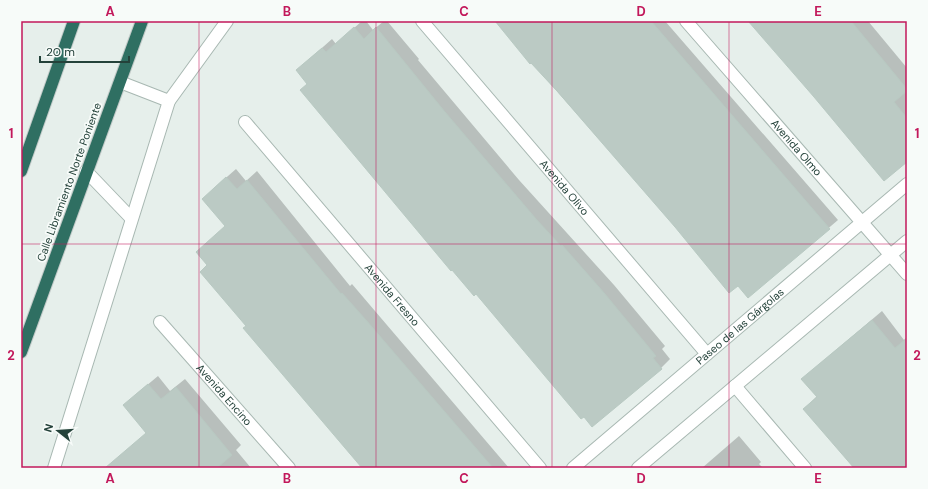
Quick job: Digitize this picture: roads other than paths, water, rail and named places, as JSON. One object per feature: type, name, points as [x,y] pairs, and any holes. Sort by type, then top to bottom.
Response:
[{"type":"highway","points":[[21,171],[74,21]]},
{"type":"highway","name":"Calle Libramiento Norte Poniente","points":[[21,352],[142,21]]},
{"type":"street","points":[[54,468],[131,218],[169,101],[227,21]]},
{"type":"street","name":"Avenida Olivo","points":[[422,21],[707,354]]},
{"type":"street","name":"Avenida Olmo","points":[[686,21],[907,274]]},
{"type":"street","points":[[120,82],[169,101]]},
{"type":"street","name":"Avenida Fresno","points":[[245,122],[540,468]]},
{"type":"street","points":[[86,171],[131,218]]},
{"type":"street","name":"Paseo de las Gárgolas","points":[[573,468],[907,184]]},
{"type":"street","points":[[638,468],[907,241]]},
{"type":"street","name":"Avenida Encino","points":[[160,322],[289,468]]},
{"type":"street","points":[[735,386],[805,468]]}]
